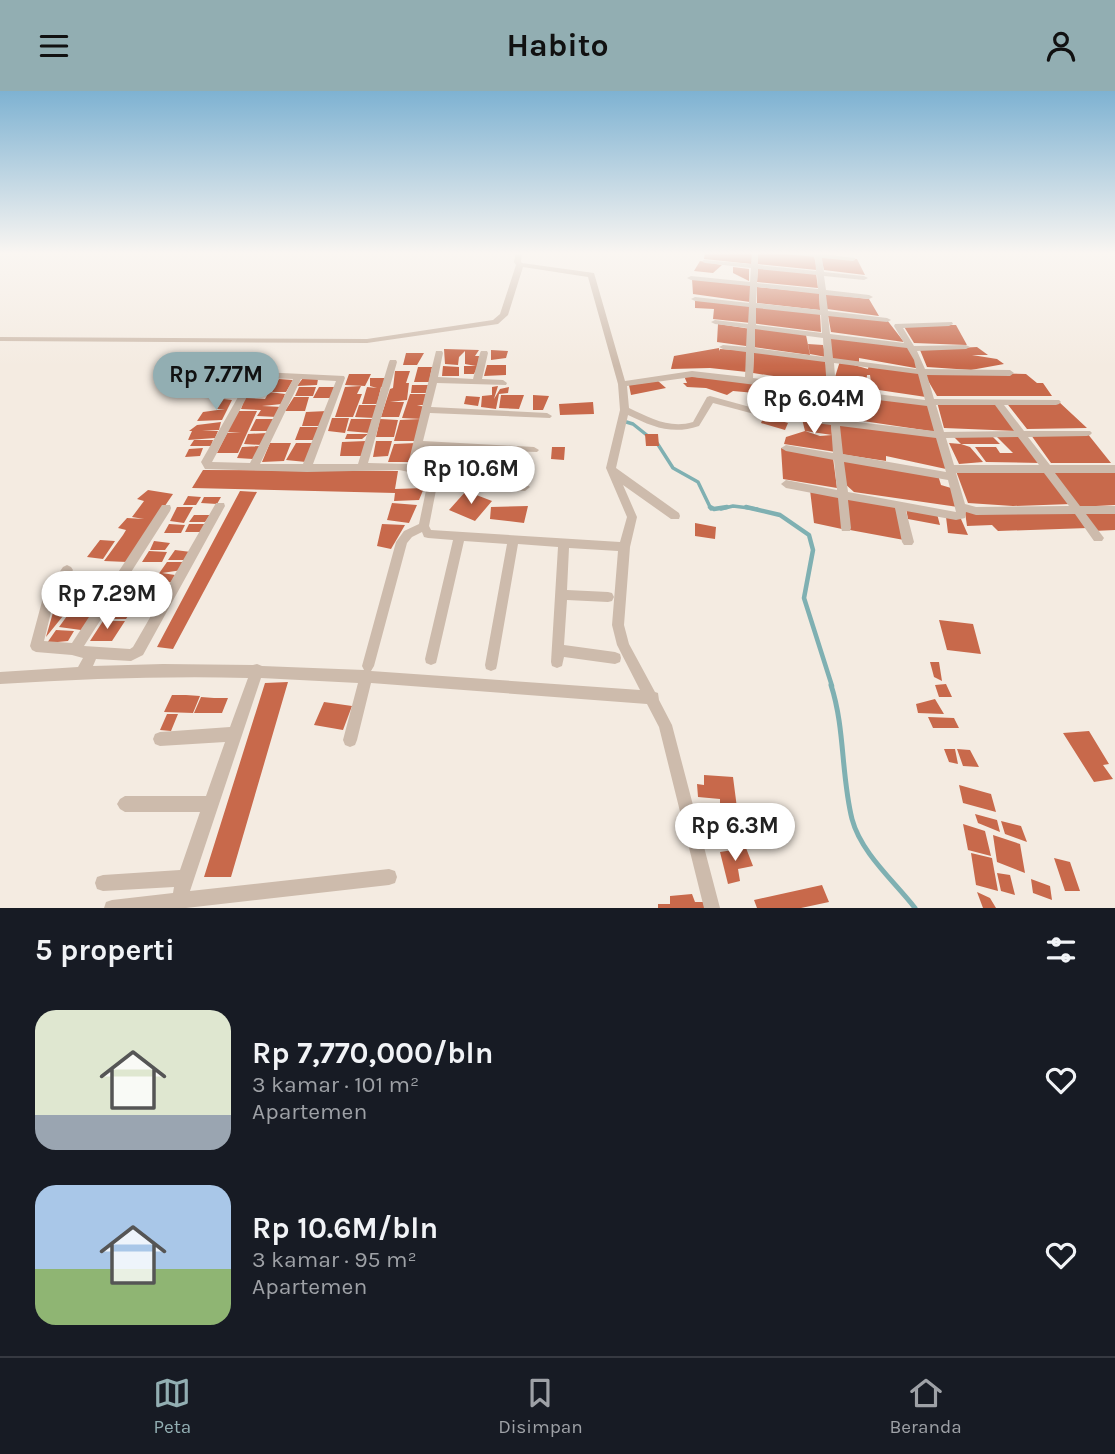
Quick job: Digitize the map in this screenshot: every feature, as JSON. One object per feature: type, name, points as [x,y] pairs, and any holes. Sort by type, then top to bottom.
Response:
[{"type":"street","points":[[0,339],[214,342],[376,340],[495,322],[504,315],[512,290]]},
{"type":"street","points":[[596,290],[622,384],[625,410],[613,458],[613,473],[627,498],[632,517],[624,547],[618,625],[623,645],[653,698],[674,755],[712,908]]},
{"type":"street","points":[[749,380],[753,290]]},
{"type":"street","points":[[804,290],[869,297]]},
{"type":"street","points":[[822,292],[846,528]]},
{"type":"street","points":[[695,299],[887,320]]},
{"type":"street","points":[[715,322],[911,347],[966,347]]},
{"type":"street","points":[[786,484],[961,515],[942,435],[923,372],[899,325],[949,324]]},
{"type":"street","points":[[723,347],[923,372],[1010,373]]},
{"type":"street","points":[[412,468],[439,353]]},
{"type":"street","points":[[477,381],[484,353]]},
{"type":"street","points":[[362,468],[393,362]]},
{"type":"street","points":[[307,468],[341,379],[261,375],[250,381],[206,462],[209,466],[307,468],[412,468],[434,474],[424,526],[428,534],[624,547]]},
{"type":"street","points":[[622,384],[692,375],[931,403],[1056,402]]},
{"type":"street","points":[[253,467],[298,377]]},
{"type":"street","points":[[433,380],[503,383]]},
{"type":"street","points":[[625,410],[663,427],[680,428],[696,424],[710,399],[758,412]]},
{"type":"street","points":[[998,403],[1098,538]]},
{"type":"street","points":[[426,410],[547,416]]},
{"type":"street","points":[[802,418],[942,435],[1087,433]]},
{"type":"street","points":[[418,444],[534,450]]},
{"type":"street","points":[[786,448],[952,473],[1115,469]]},
{"type":"street","points":[[613,473],[675,516]]},
{"type":"street","points":[[433,481],[525,487]]},
{"type":"street","points":[[899,504],[908,542]]},
{"type":"street","points":[[67,570],[50,594],[36,646],[76,649],[82,653],[131,655],[138,651],[220,506]]},
{"type":"street","points":[[961,507],[976,511],[1115,510]]},
{"type":"street","points":[[76,649],[166,508]]},
{"type":"street","points":[[350,740],[402,542],[408,534],[424,526]]},
{"type":"street","points":[[431,659],[459,537]]},
{"type":"street","points":[[491,665],[513,541]]},
{"type":"street","points":[[564,544],[557,656],[615,657]]},
{"type":"street","points":[[561,595],[608,597]]},
{"type":"street","points":[[83,671],[93,653]]},
{"type":"street","points":[[179,900],[257,670]]},
{"type":"street","points":[[0,678],[83,671],[367,671],[653,698]]},
{"type":"street","points":[[160,739],[236,734]]},
{"type":"street","points":[[125,804],[211,804]]},
{"type":"street","points":[[112,908],[389,877]]},
{"type":"street","points":[[103,883],[185,879]]},
{"type":"building","points":[[693,290],[753,290],[750,302],[693,294]]},
{"type":"building","points":[[757,290],[819,293],[820,310],[757,303]]},
{"type":"building","points":[[825,294],[869,299],[879,316],[827,309]]},
{"type":"building","points":[[695,299],[753,305],[751,323],[713,319],[714,309],[695,308]]},
{"type":"building","points":[[755,305],[820,314],[821,332],[751,323]]},
{"type":"building","points":[[828,315],[887,320],[904,342],[831,332]]},
{"type":"building","points":[[718,324],[751,329],[751,347],[717,342]]},
{"type":"building","points":[[903,325],[956,325],[967,345],[914,343]]},
{"type":"building","points":[[751,327],[806,335],[810,355],[751,347],[755,336]]},
{"type":"building","points":[[827,336],[909,346],[921,369],[859,358],[859,362],[830,359]]},
{"type":"building","points":[[808,344],[823,345],[826,357],[810,354]]},
{"type":"building","points":[[977,347],[988,355],[972,355],[997,359],[1004,364],[971,370],[927,367],[920,350]]},
{"type":"building","points":[[719,348],[719,351],[749,351],[747,372],[710,368],[671,369],[674,356]]},
{"type":"building","points":[[444,349],[479,350],[475,356],[479,356],[474,374],[464,374],[464,366],[476,366],[465,364],[465,351],[459,357],[458,365],[445,364]]},
{"type":"building","points":[[491,350],[508,351],[506,358],[491,360]]},
{"type":"building","points":[[754,350],[824,359],[828,371],[827,384],[753,373]]},
{"type":"building","points":[[406,353],[424,353],[417,365],[403,365]]},
{"type":"building","points":[[840,361],[868,369],[869,364],[921,373],[926,397],[872,389],[870,375],[867,375],[866,387],[835,377]]},
{"type":"building","points":[[487,365],[506,365],[506,375],[484,376]]},
{"type":"building","points":[[443,366],[459,367],[459,376],[442,376]]},
{"type":"building","points":[[418,367],[432,367],[429,382],[414,382]]},
{"type":"building","points":[[395,371],[410,371],[406,383],[409,383],[407,400],[390,402],[404,402],[399,417],[381,417],[390,389],[393,388]]},
{"type":"building","points":[[923,372],[1026,374],[1037,383],[1043,383],[1052,396],[937,396]]},
{"type":"building","points":[[349,374],[371,374],[365,386],[345,385]]},
{"type":"building","points":[[684,376],[752,382],[755,393],[733,391],[727,395],[706,388],[687,387],[683,383],[687,383]]},
{"type":"building","points":[[260,377],[277,378],[268,391],[251,390]]},
{"type":"building","points":[[303,378],[318,379],[317,385],[297,386]]},
{"type":"building","points":[[370,378],[386,378],[385,387],[381,387],[377,404],[362,404],[367,387],[377,388],[370,386]]},
{"type":"building","points":[[279,379],[293,380],[286,392],[272,392]]},
{"type":"building","points":[[658,381],[666,388],[631,395],[629,385]]},
{"type":"building","points":[[773,384],[827,391],[830,417],[797,413],[772,398]]},
{"type":"building","points":[[412,385],[428,385],[426,393],[411,393]]},
{"type":"building","points":[[239,386],[233,397],[212,396],[215,392]]},
{"type":"building","points":[[361,386],[357,394],[362,394],[353,417],[335,417],[345,387]]},
{"type":"building","points":[[498,386],[494,399],[500,389],[509,387],[508,393],[499,394],[496,409],[481,407],[482,396],[492,395],[492,387]]},
{"type":"building","points":[[299,387],[316,387],[313,396],[295,396]]},
{"type":"building","points":[[319,387],[336,387],[332,398],[313,398]]},
{"type":"building","points":[[269,392],[285,394],[282,404],[262,406],[282,407],[277,417],[257,416],[261,410],[241,409],[245,398],[265,399]]},
{"type":"building","points":[[836,392],[928,405],[937,432],[836,417]]},
{"type":"building","points":[[410,394],[428,394],[425,405],[417,405],[425,407],[422,419],[402,418]]},
{"type":"building","points":[[501,395],[524,395],[519,409],[499,408]]},
{"type":"building","points":[[533,395],[549,396],[543,410],[533,410]]},
{"type":"building","points":[[466,396],[480,397],[478,406],[464,404]]},
{"type":"building","points":[[294,397],[309,397],[305,411],[285,411]]},
{"type":"building","points":[[223,399],[232,400],[222,420],[197,421],[203,412],[225,409],[217,409]]},
{"type":"building","points":[[1005,401],[1058,401],[1087,428],[1027,429]]},
{"type":"building","points":[[593,402],[594,414],[560,415],[559,404]]},
{"type":"building","points":[[937,402],[998,403],[1017,431],[944,428]]},
{"type":"building","points":[[359,405],[378,405],[374,418],[355,417]]},
{"type":"building","points":[[239,411],[257,411],[238,453],[217,453],[227,433],[241,433],[226,432]]},
{"type":"building","points":[[327,411],[320,426],[302,426],[306,412]]},
{"type":"building","points":[[764,416],[788,423],[785,430],[761,423]]},
{"type":"building","points":[[332,418],[349,418],[345,433],[328,431]]},
{"type":"building","points":[[256,419],[274,419],[268,431],[250,431]]},
{"type":"building","points":[[351,419],[374,419],[369,433],[347,431]]},
{"type":"building","points":[[380,419],[398,420],[394,437],[376,437]]},
{"type":"building","points":[[422,419],[415,441],[394,441],[400,420]]},
{"type":"building","points":[[802,419],[831,422],[832,435],[805,431]]},
{"type":"building","points":[[221,422],[219,430],[202,430],[218,431],[215,438],[188,440],[192,431],[189,431],[197,425]]},
{"type":"building","points":[[839,423],[938,437],[946,469],[886,456],[886,461],[840,454]]},
{"type":"building","points":[[300,427],[322,427],[317,440],[295,440]]},
{"type":"building","points":[[805,431],[820,436],[832,435],[836,452],[784,444],[786,437]]},
{"type":"building","points":[[267,433],[261,445],[244,444],[248,434]]},
{"type":"building","points":[[1087,433],[1111,463],[1051,463],[1031,435]]},
{"type":"building","points":[[347,434],[368,434],[362,439],[345,439]]},
{"type":"building","points":[[645,434],[658,434],[659,446],[646,446]]},
{"type":"building","points":[[952,435],[993,437],[1000,444],[961,444]]},
{"type":"building","points":[[1017,435],[1040,463],[986,462],[975,447],[996,447],[1000,453],[1013,453],[996,436]]},
{"type":"building","points":[[194,440],[213,440],[211,446],[190,446]]},
{"type":"building","points":[[366,441],[363,456],[340,456],[342,442]]},
{"type":"building","points":[[376,441],[392,441],[388,456],[373,457]]},
{"type":"building","points":[[270,443],[291,443],[284,461],[262,462]]},
{"type":"building","points":[[296,443],[313,443],[306,462],[286,460]]},
{"type":"building","points":[[416,443],[409,462],[388,462],[394,444]]},
{"type":"building","points":[[949,443],[970,447],[983,462],[959,464]]},
{"type":"building","points":[[260,446],[253,459],[237,458],[242,447]]},
{"type":"building","points":[[552,447],[565,447],[564,460],[551,459]]},
{"type":"building","points":[[203,448],[200,456],[185,457],[189,449]]},
{"type":"building","points":[[781,448],[833,458],[837,488],[783,479]]},
{"type":"building","points":[[843,458],[937,472],[941,485],[951,488],[958,507],[854,492],[844,483]]},
{"type":"building","points":[[1051,468],[1115,468],[1115,505],[1077,507]]},
{"type":"building","points":[[203,470],[398,471],[395,489],[424,488],[419,500],[394,501],[395,493],[192,488]]},
{"type":"building","points":[[956,471],[1047,472],[1071,504],[1013,506],[968,503]]},
{"type":"building","points":[[148,490],[173,494],[127,562],[104,561],[126,530],[118,528],[127,518],[144,519],[132,517],[144,501],[137,499]]},
{"type":"building","points":[[810,490],[839,494],[842,529],[814,523]]},
{"type":"building","points":[[240,491],[257,492],[173,649],[157,647]]},
{"type":"building","points":[[466,491],[492,501],[475,521],[449,510]]},
{"type":"building","points":[[845,495],[895,506],[904,540],[850,530]]},
{"type":"building","points":[[188,496],[201,497],[196,505],[183,505]]},
{"type":"building","points":[[204,497],[221,497],[217,504],[201,503]]},
{"type":"building","points":[[392,503],[417,505],[409,523],[387,520]]},
{"type":"building","points":[[528,506],[524,523],[490,519],[491,507]]},
{"type":"building","points":[[177,507],[193,507],[184,523],[170,521]]},
{"type":"building","points":[[1115,507],[1115,530],[1093,531],[1078,509]]},
{"type":"building","points":[[906,508],[937,514],[940,525],[908,519]]},
{"type":"building","points":[[965,512],[1075,512],[1088,528],[998,531],[992,525],[967,526]]},
{"type":"building","points":[[194,515],[210,515],[205,522],[189,522]]},
{"type":"building","points":[[946,517],[961,519],[968,535],[948,533]]},
{"type":"building","points":[[695,523],[716,527],[715,539],[695,536]]},
{"type":"building","points":[[169,524],[185,525],[181,533],[164,533]]},
{"type":"building","points":[[189,524],[207,524],[202,532],[185,532]]},
{"type":"building","points":[[382,524],[405,525],[391,549],[377,546]]},
{"type":"building","points":[[100,540],[115,541],[103,559],[87,557]]},
{"type":"building","points":[[154,541],[170,543],[165,550],[150,550]]},
{"type":"building","points":[[175,550],[191,552],[186,560],[168,560]]},
{"type":"building","points":[[149,551],[167,552],[162,562],[142,562]]},
{"type":"building","points":[[167,562],[185,562],[182,570],[162,573],[175,575],[171,582],[153,582]]},
{"type":"building","points":[[156,572],[149,581],[132,581],[135,574]]},
{"type":"building","points":[[72,578],[94,582],[82,597],[59,593]]},
{"type":"building","points":[[127,584],[145,585],[141,592],[122,591]]},
{"type":"building","points":[[152,584],[168,585],[163,593],[146,591]]},
{"type":"building","points":[[120,593],[137,597],[129,606],[113,604]]},
{"type":"building","points":[[146,594],[163,596],[158,605],[139,604]]},
{"type":"building","points":[[75,605],[97,608],[81,630],[59,627]]},
{"type":"building","points":[[140,608],[157,609],[151,617],[134,615]]},
{"type":"building","points":[[54,609],[67,611],[46,637]]},
{"type":"building","points":[[107,609],[132,610],[126,619],[103,619]]},
{"type":"building","points":[[939,620],[973,624],[981,654],[947,650]]},
{"type":"building","points":[[103,621],[125,621],[112,641],[90,641]]},
{"type":"building","points":[[56,630],[74,631],[68,641],[47,643]]},
{"type":"building","points":[[930,662],[939,662],[942,681],[934,677]]},
{"type":"building","points":[[288,682],[231,877],[204,877],[265,683]]},
{"type":"building","points":[[946,684],[952,697],[939,697],[935,685]]},
{"type":"building","points":[[172,695],[200,696],[193,713],[164,712]]},
{"type":"building","points":[[201,697],[228,698],[222,713],[194,713]]},
{"type":"building","points":[[935,699],[944,714],[918,713],[916,704]]},
{"type":"building","points":[[324,702],[352,706],[343,730],[314,725]]},
{"type":"building","points":[[167,714],[178,714],[171,731],[160,730]]},
{"type":"building","points":[[928,717],[954,718],[959,728],[933,728]]},
{"type":"building","points":[[1089,731],[1109,764],[1103,765],[1113,779],[1094,782],[1063,733]]},
{"type":"building","points":[[944,749],[955,749],[958,764],[949,762]]},
{"type":"building","points":[[957,749],[970,750],[979,767],[963,766]]},
{"type":"building","points":[[704,775],[733,777],[737,808],[720,807],[720,799],[698,797],[697,784],[704,785]]},
{"type":"building","points":[[959,785],[991,794],[996,812],[963,803]]},
{"type":"building","points":[[975,814],[997,820],[1000,832],[978,823]]},
{"type":"building","points":[[1001,821],[1021,826],[1027,842],[1005,834]]},
{"type":"building","points":[[963,824],[985,831],[991,856],[968,850]]},
{"type":"building","points":[[993,835],[1020,844],[1025,873],[997,862]]},
{"type":"building","points":[[746,848],[753,866],[738,869],[740,881],[728,884],[720,852]]},
{"type":"building","points":[[971,853],[992,858],[998,891],[976,885]]},
{"type":"building","points":[[1054,858],[1070,862],[1080,891],[1065,891]]},
{"type":"building","points":[[997,873],[1010,875],[1015,895],[1001,891]]},
{"type":"building","points":[[1031,879],[1050,886],[1052,900],[1033,893]]},
{"type":"building","points":[[822,885],[829,902],[801,908],[757,908],[754,900]]},
{"type":"building","points":[[977,892],[990,898],[996,908],[983,908]]},
{"type":"building","points":[[692,894],[695,902],[706,902],[707,908],[658,908],[658,904],[670,904],[670,896]]},
{"type":"waterway","points":[[623,421],[633,424],[648,436]]},
{"type":"waterway","points":[[657,443],[673,468],[698,482],[710,507]]},
{"type":"waterway","points":[[721,509],[733,506],[752,508]]},
{"type":"waterway","points":[[710,507],[727,507]]},
{"type":"waterway","points":[[746,507],[752,508]]},
{"type":"waterway","points":[[752,508],[757,509]]},
{"type":"waterway","points":[[752,508],[780,515],[809,535],[813,550],[804,598],[832,686]]},
{"type":"waterway","points":[[831,685],[839,718],[849,802],[856,831],[870,855],[915,908]]}]
